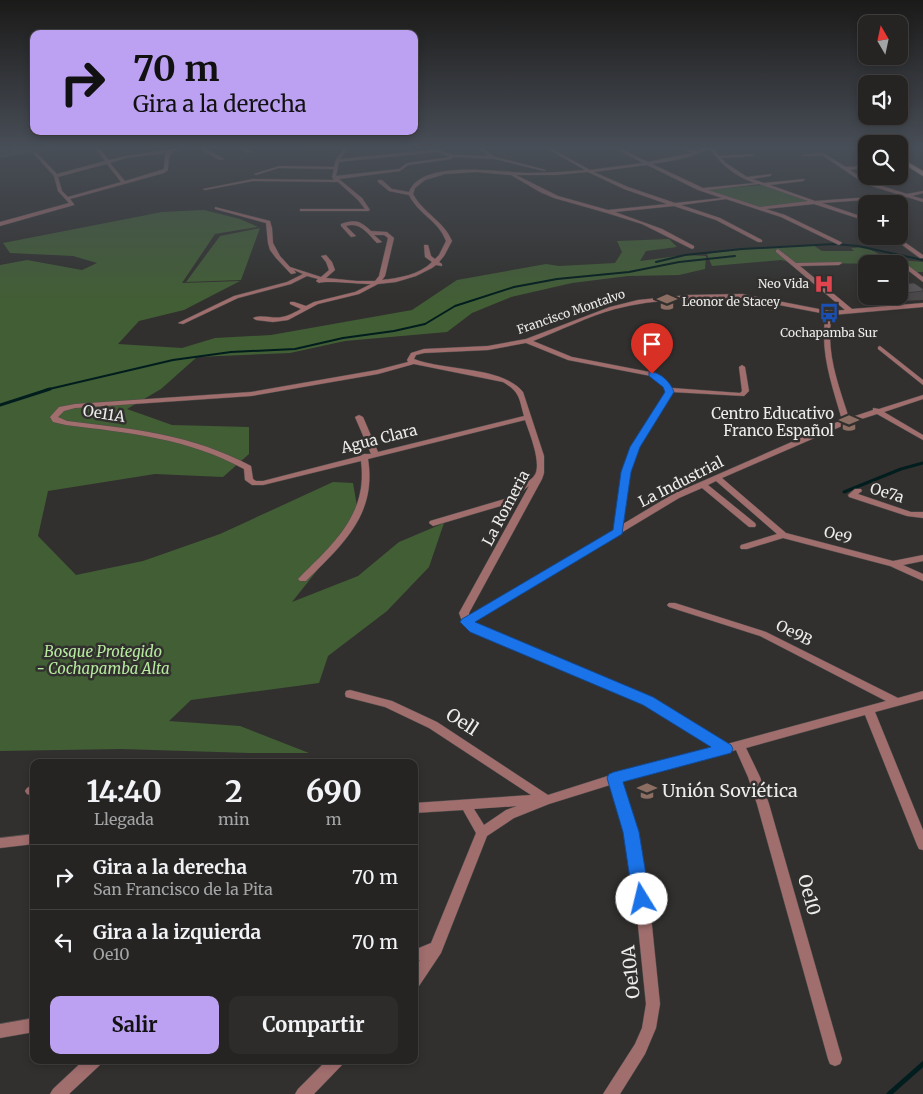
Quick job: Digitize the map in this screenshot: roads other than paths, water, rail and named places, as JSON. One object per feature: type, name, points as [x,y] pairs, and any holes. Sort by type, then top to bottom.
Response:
[{"type":"street","points":[[0,224],[72,204],[66,199]]},
{"type":"street","points":[[302,210],[368,210],[360,199]]},
{"type":"street","points":[[217,208],[268,222],[274,254],[292,268],[292,272],[320,280],[345,284],[376,283],[416,278],[438,264],[452,250],[454,238],[448,229],[416,205],[413,199]]},
{"type":"street","points":[[418,199],[433,217]]},
{"type":"street","points":[[567,199],[653,226],[673,235],[692,247]]},
{"type":"street","points":[[658,199],[724,221],[760,241]]},
{"type":"street","points":[[608,211],[718,199]]},
{"type":"street","points":[[731,199],[786,218],[838,243]]},
{"type":"street","points":[[806,199],[858,217]]},
{"type":"street","points":[[759,208],[858,199]]},
{"type":"street","points":[[353,236],[342,225],[350,222],[360,223],[379,242]]},
{"type":"street","points":[[256,318],[281,320],[305,308],[323,301],[357,293],[376,283],[382,276],[391,238],[385,233],[371,234]]},
{"type":"street","points":[[905,245],[922,257]]},
{"type":"street","points":[[426,246],[428,257],[438,264]]},
{"type":"street","points":[[778,251],[850,311]]},
{"type":"street","points":[[320,280],[332,270],[330,262],[324,256]]},
{"type":"street","points":[[794,265],[838,264]]},
{"type":"street","points":[[908,267],[923,280]]},
{"type":"street","points":[[181,323],[236,297],[289,283],[304,275]]},
{"type":"street","name":"Francisco Montalvo","points":[[152,402],[251,394],[378,372],[414,362],[410,360],[413,354],[424,351],[488,348],[526,342],[612,308],[638,302],[688,297],[742,296],[829,313],[923,305]]},
{"type":"street","points":[[292,303],[305,308]]},
{"type":"street","points":[[829,313],[826,324],[826,350],[846,421]]},
{"type":"street","points":[[526,342],[570,359],[652,374],[660,379],[670,390],[742,395],[746,391],[742,367]]},
{"type":"street","points":[[880,348],[923,383]]},
{"type":"street","name":"La Romeria","points":[[414,362],[505,380],[520,392],[540,456],[541,465],[538,480],[464,613],[466,622]]},
{"type":"street","points":[[618,531],[626,472],[635,447],[670,390]]},
{"type":"street","name":"La Industrial","points":[[466,622],[676,496],[846,421],[876,410],[923,397]]},
{"type":"street","name":"Oe11A","points":[[152,402],[68,407],[60,410],[54,418],[66,422],[173,439],[231,457],[248,468]]},
{"type":"street","points":[[876,410],[923,438]]},
{"type":"street","points":[[359,417],[375,454]]},
{"type":"street","name":"Agua Clara","points":[[248,468],[249,480],[262,483],[364,456],[528,417]]},
{"type":"street","points":[[304,579],[358,516],[367,491],[368,479],[364,456]]},
{"type":"street","points":[[717,478],[783,535]]},
{"type":"street","points":[[433,523],[511,500],[521,487],[538,480]]},
{"type":"street","points":[[702,484],[752,525]]},
{"type":"street","name":"Oe7a","points":[[858,491],[852,495],[910,514],[922,515]]},
{"type":"street","points":[[744,548],[783,535]]},
{"type":"street","name":"Oe9","points":[[783,535],[893,564],[923,578]]},
{"type":"street","points":[[893,564],[923,558]]},
{"type":"street","name":"Oe9B","points":[[672,605],[763,634],[897,702]]},
{"type":"street","points":[[466,622],[475,629],[648,701],[732,747]]},
{"type":"street","name":"Oell","points":[[350,694],[388,704],[433,725],[547,800]]},
{"type":"street","points":[[418,975],[436,948],[482,833],[510,814],[614,778],[923,695]]},
{"type":"street","points":[[869,711],[923,845]]},
{"type":"street","name":"Oe10","points":[[732,747],[754,777],[763,804],[835,1059]]},
{"type":"street","name":"Oe10A","points":[[611,1094],[618,1086],[640,1049],[649,1028],[654,1004],[644,916],[631,832],[614,778]]},
{"type":"street","points":[[418,808],[547,800]]},
{"type":"street","points":[[466,805],[482,833]]},
{"type":"street","points":[[0,843],[30,839]]},
{"type":"street","points":[[418,955],[436,948]]},
{"type":"street","points":[[0,1031],[30,1026]]},
{"type":"street","points":[[58,1094],[91,1064]]},
{"type":"street","points":[[303,1094],[333,1064]]},
{"type":"waterway","points":[[656,262],[685,255],[742,249],[834,244],[858,246],[923,260]]},
{"type":"waterway","points":[[45,390],[173,360],[231,352],[295,349],[343,338],[394,331],[425,324],[455,306],[514,287],[557,279],[629,272],[679,262],[735,256]]},
{"type":"waterway","points":[[0,405],[50,389]]},
{"type":"waterway","points":[[844,492],[901,469],[923,463]]},
{"type":"waterway","points":[[889,1094],[923,1064]]},
{"type":"place","name":"Neo Vida","points":[[824,284]]},
{"type":"place","name":"Leonor de Stacey","points":[[667,302]]},
{"type":"place","name":"Cochapamba Sur","points":[[829,313]]},
{"type":"place","name":"Centro Educativo Franco Español","points":[[849,423]]},
{"type":"place","name":"Unión Soviética","points":[[647,791]]},
{"type":"park label","name":"Bosque Protegido - Cochapamba Alta","points":[[103,660]]}]
